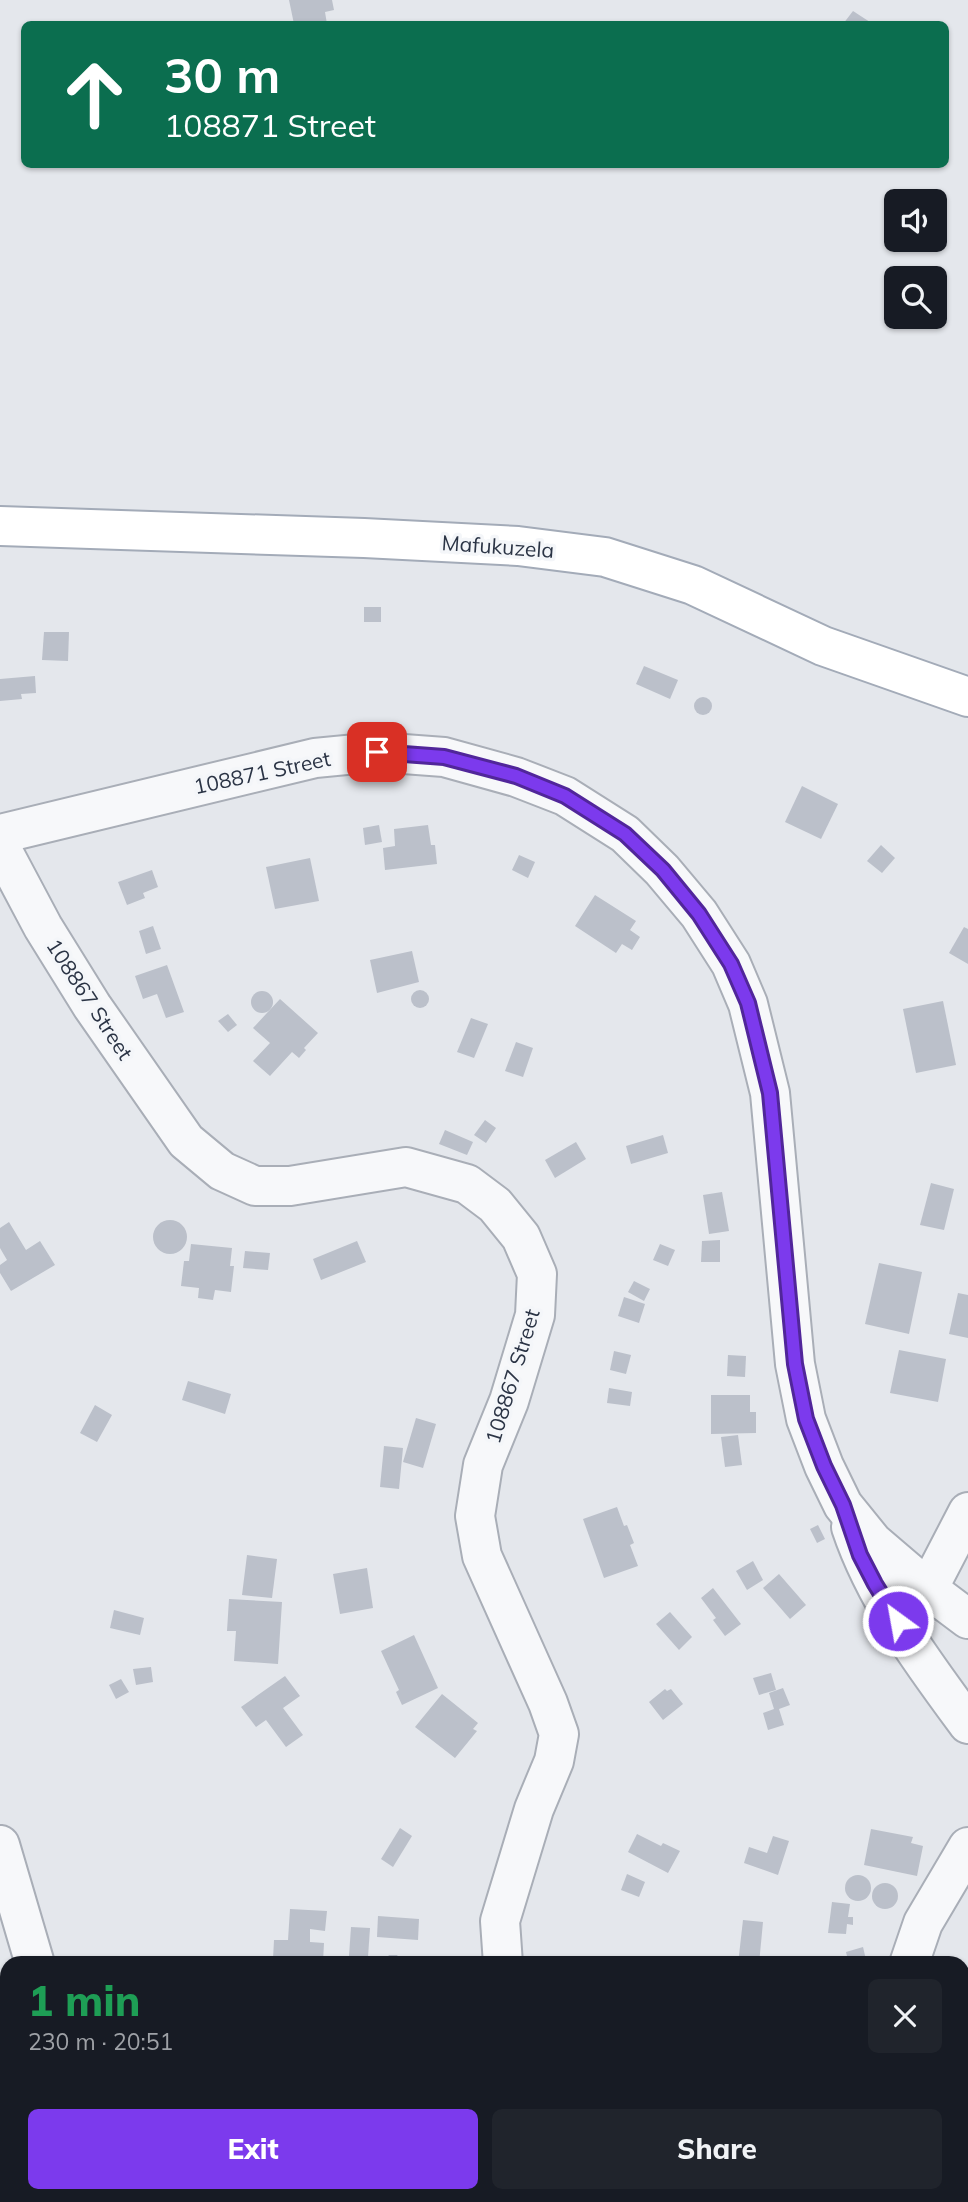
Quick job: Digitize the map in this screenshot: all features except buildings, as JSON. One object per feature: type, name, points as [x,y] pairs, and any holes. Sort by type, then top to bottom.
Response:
[{"type":"main road","name":"Mafukuzela","points":[[0,526],[392,539],[518,546],[605,557],[693,585],[823,646],[968,697]]},
{"type":"street","name":"108871 Street","points":[[0,834],[315,758],[377,752],[444,757],[516,776],[565,796],[625,834],[663,870],[699,914],[731,964],[748,1003],[770,1093],[798,1378],[806,1419],[824,1466],[843,1505],[873,1542],[968,1619]]},
{"type":"street","name":"108867 Street","points":[[0,846],[43,927],[92,1006],[186,1141],[222,1171],[255,1186],[290,1186],[406,1167],[467,1184],[495,1205],[521,1237],[537,1274],[535,1315],[509,1401],[483,1465],[475,1516],[482,1556],[548,1703],[559,1734],[554,1761],[534,1809],[500,1921],[502,1956]]},
{"type":"street","points":[[843,1505],[860,1555],[875,1584],[909,1640],[968,1724]]},
{"type":"street","points":[[928,1589],[968,1512]]},
{"type":"street","points":[[0,1845],[33,1956]]},
{"type":"street","points":[[912,1956],[923,1923],[968,1847]]},
{"type":"route","points":[[377,752],[444,757],[516,776],[565,796],[625,834],[663,870],[699,914],[731,964],[748,1003],[770,1093],[795,1364],[806,1419],[843,1505],[860,1555],[898,1621]]}]
